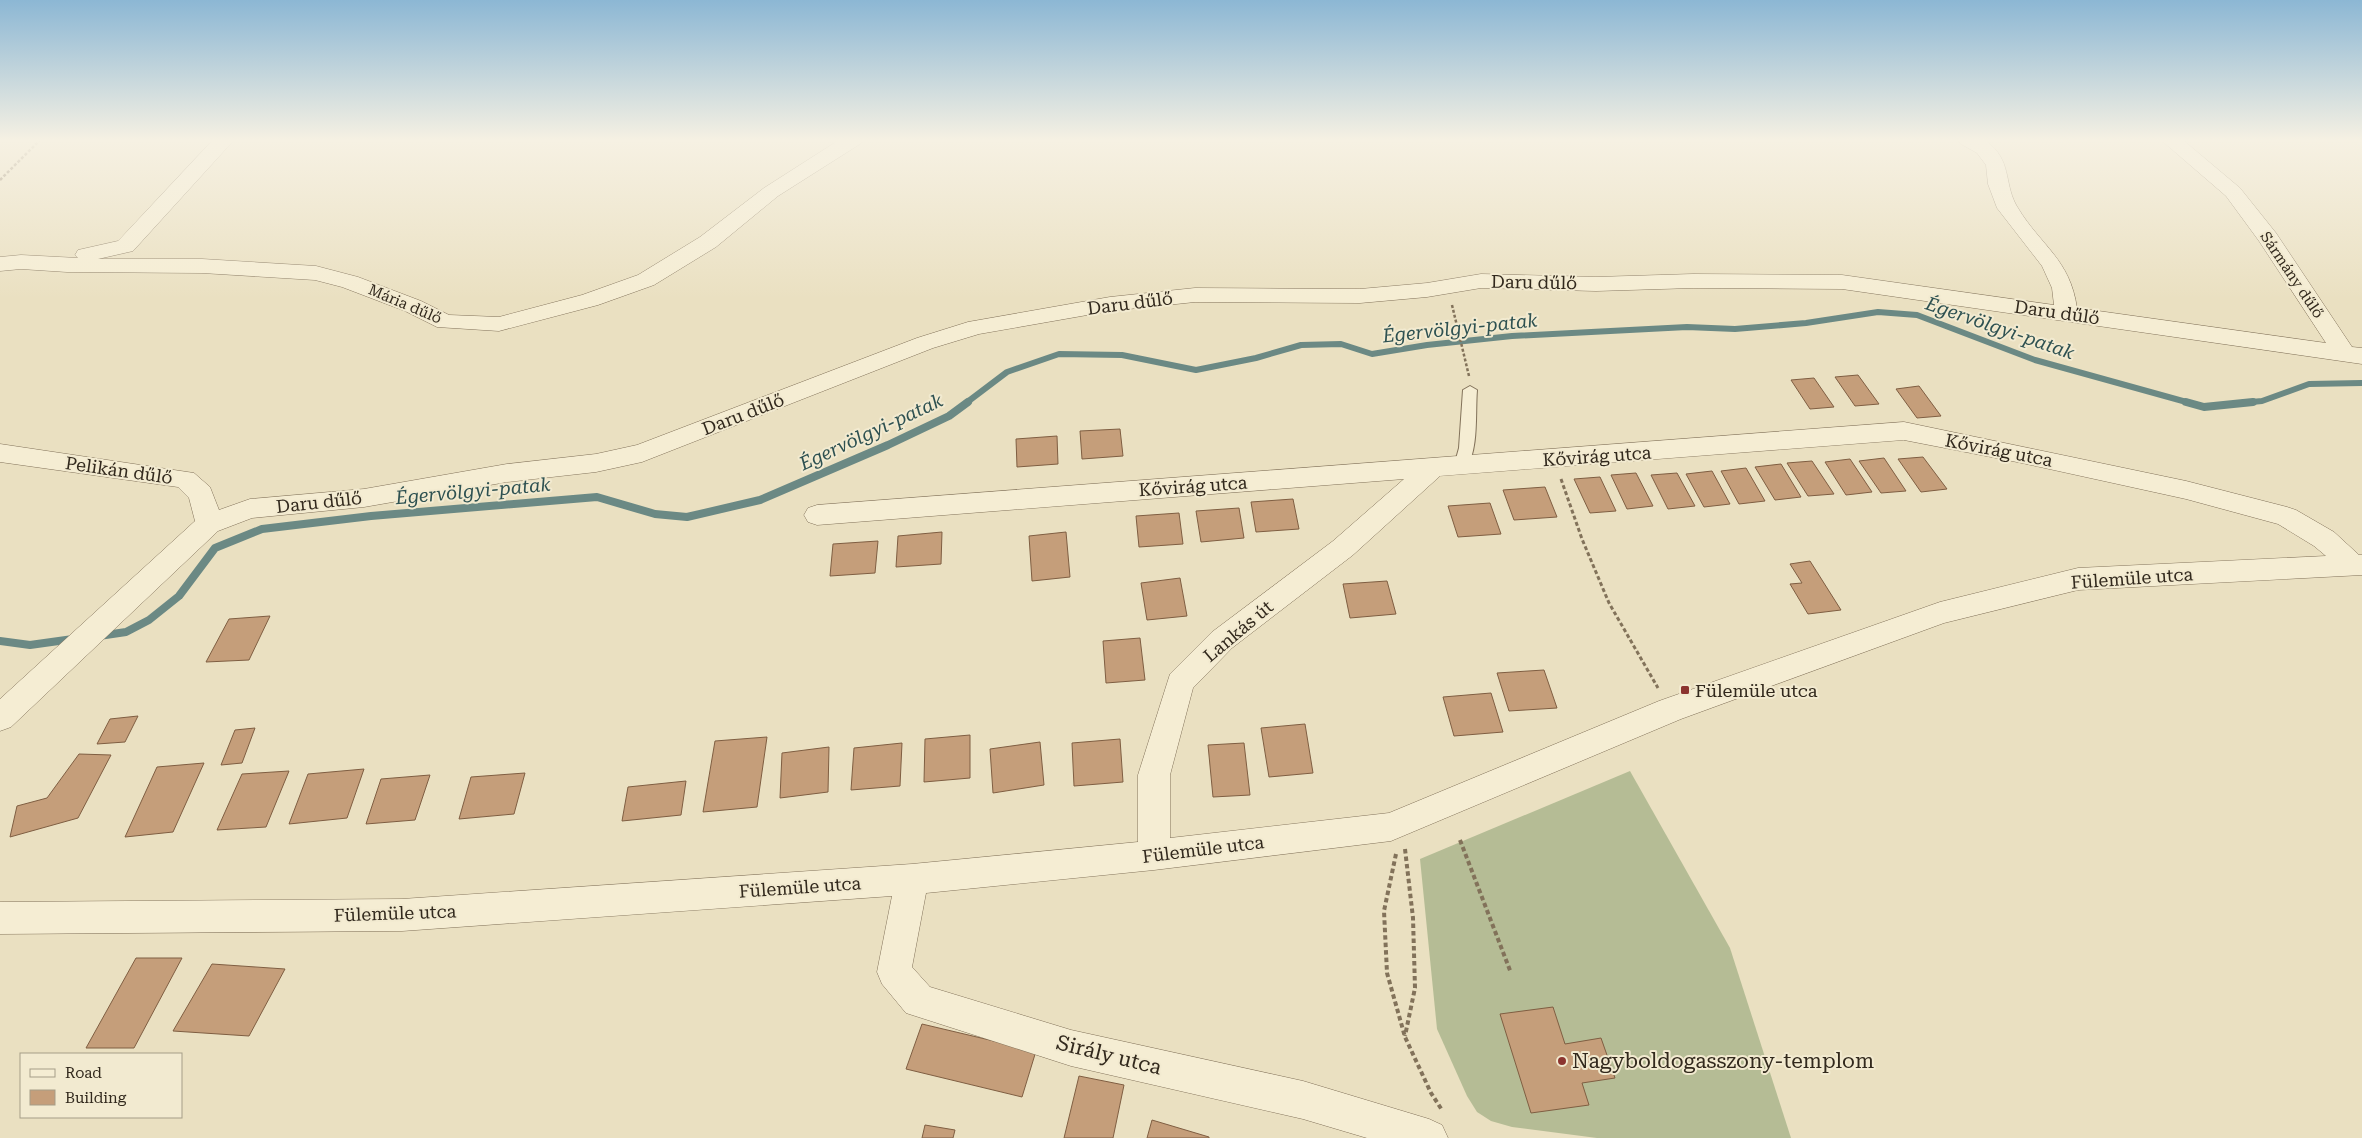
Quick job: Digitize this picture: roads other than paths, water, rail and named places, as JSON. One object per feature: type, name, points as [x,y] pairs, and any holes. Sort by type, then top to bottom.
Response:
[{"type":"street","points":[[43,264],[116,250],[125,246],[174,193]]},
{"type":"street","name":"Mária dűlő","points":[[0,264],[21,262],[43,264],[202,266],[316,273],[350,282],[413,306],[445,322],[499,324],[590,300],[646,280],[708,242],[770,193]]},
{"type":"street","points":[[2001,193],[2007,208],[2052,265],[2063,288],[2066,313]]},
{"type":"street","name":"Sármány dűlő","points":[[2234,193],[2353,354]]},
{"type":"street","name":"Daru dűlő","points":[[0,718],[209,524],[250,509],[364,498],[507,474],[596,463],[642,453],[925,343],[976,327],[1110,304],[1195,295],[1360,296],[1427,290],[1480,281],[1596,284],[1693,281],[1842,282],[2353,354]]},
{"type":"street","name":"Kővirág utca","points":[[817,515],[1904,431],[2022,454],[2186,490],[2288,517],[2324,539],[2357,565]]},
{"type":"street","name":"Pelikán dűlő","points":[[0,452],[185,479],[201,494],[209,524]]},
{"type":"street","name":"Lankás út","points":[[1154,855],[1154,775],[1180,682],[1222,640],[1343,548],[1433,468]]},
{"type":"street","name":"Fülemüle utca","points":[[0,918],[402,915],[912,879],[1154,855],[1402,827],[1670,710],[1940,613],[2078,579],[2357,565]]},
{"type":"street","name":"Sirály utca","points":[[912,879],[894,972],[919,1001],[1071,1048],[1303,1100],[1437,1127]]},
{"type":"lane","points":[[1461,466],[1466,448],[1470,390]]},
{"type":"waterway","name":"Égervölgyi-patak","points":[[966,403],[1007,372],[1059,354],[1122,355],[1196,370],[1256,358],[1301,345],[1341,344],[1372,354],[1427,345],[1512,336],[1687,327],[1735,329],[1806,323],[1878,312],[1917,315],[2035,360],[2190,403]]},
{"type":"waterway","name":"Égervölgyi-patak","points":[[2241,403],[2262,401],[2309,384],[2362,383]]},
{"type":"waterway","name":"Égervölgyi-patak","points":[[99,636],[126,632],[149,620],[179,596],[215,548],[262,529],[371,516],[597,497],[655,514],[687,517],[760,500],[888,445],[949,416],[968,402]]},
{"type":"waterway","name":"Égervölgyi-patak","points":[[2186,402],[2204,407],[2253,402]]},
{"type":"waterway","name":"Égervölgyi-patak","points":[[0,641],[30,645],[73,639]]},
{"type":"place","name":"Fülemüle utca","points":[[1685,690]]},
{"type":"place","name":"Nagyboldogasszony-templom","points":[[1562,1061]]}]
